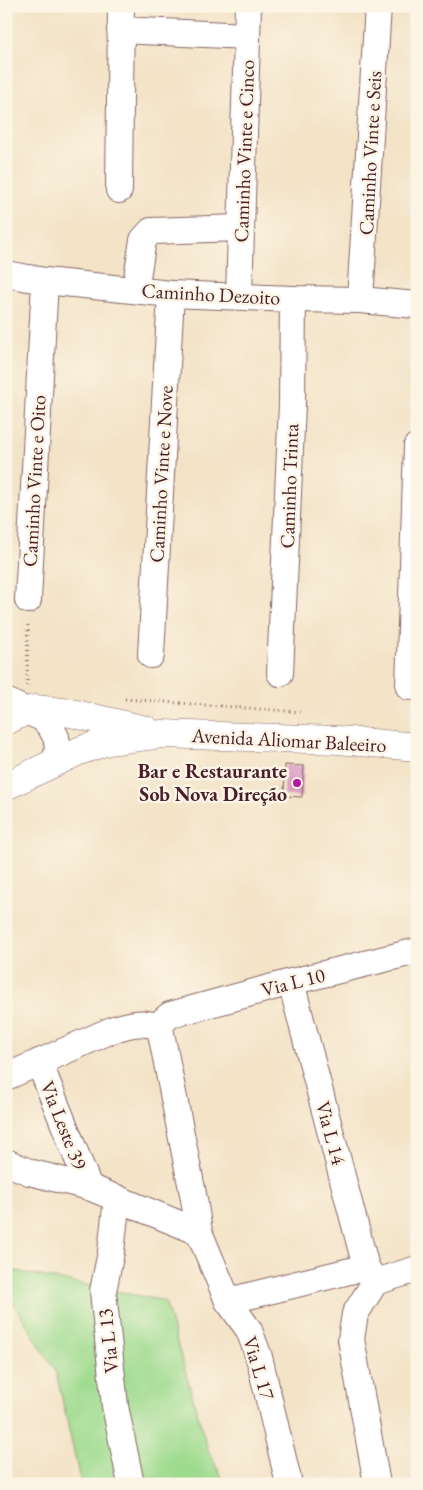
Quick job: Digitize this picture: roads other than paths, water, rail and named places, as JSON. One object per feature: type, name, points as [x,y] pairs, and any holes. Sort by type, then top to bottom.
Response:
[{"type":"main road","name":"Avenida Aliomar Baleeiro","points":[[13,711],[35,709],[71,713],[162,734]]},
{"type":"main road","name":"Avenida Aliomar Baleeiro","points":[[12,780],[79,751],[108,741],[162,734],[338,740],[417,747]]},
{"type":"street","name":"Caminho Vinte e Cinco","points":[[239,296],[248,6]]},
{"type":"street","name":"Caminho Vinte e Seis","points":[[360,300],[378,6]]},
{"type":"street","points":[[119,190],[120,18],[247,36]]},
{"type":"street","points":[[135,290],[143,240],[151,231],[241,228]]},
{"type":"street","name":"Caminho Dezoito","points":[[6,274],[45,281],[171,294],[360,300],[417,305]]},
{"type":"street","name":"Caminho Vinte e Oito","points":[[28,600],[45,281]]},
{"type":"street","name":"Caminho Vinte e Nove","points":[[151,654],[171,294]]},
{"type":"street","name":"Caminho Trinta","points":[[280,673],[292,422],[293,299]]},
{"type":"street","points":[[409,687],[417,446]]},
{"type":"street","points":[[13,711],[42,718],[50,726],[56,737],[58,748],[55,763]]},
{"type":"street","name":"Via L 10","points":[[6,1077],[114,1029],[129,1025],[165,1021],[291,982],[417,952]]},
{"type":"street","name":"Via L 14","points":[[291,982],[370,1274]]},
{"type":"street","name":"Via L 17","points":[[165,1021],[199,1232],[228,1301],[248,1330],[257,1349],[289,1484]]},
{"type":"street","name":"Via Leste 39","points":[[40,1062],[89,1187]]},
{"type":"street","points":[[6,1162],[29,1172],[89,1187],[199,1232]]},
{"type":"street","name":"Via L 13","points":[[117,1198],[111,1252],[103,1291],[115,1406],[131,1484]]},
{"type":"street","points":[[228,1301],[370,1274],[417,1268]]},
{"type":"street","points":[[370,1274],[355,1314],[351,1339],[377,1484]]},
{"type":"place","name":"Bar e Restaurante Sob Nova Direção","points":[[297,783]]}]
